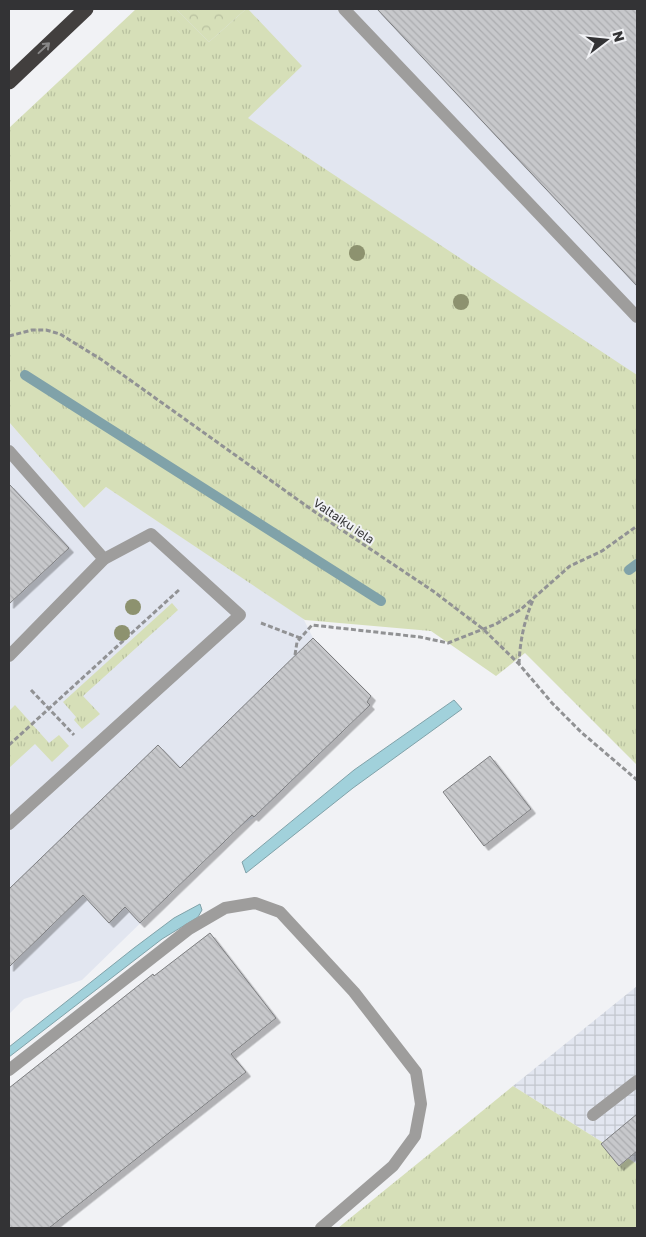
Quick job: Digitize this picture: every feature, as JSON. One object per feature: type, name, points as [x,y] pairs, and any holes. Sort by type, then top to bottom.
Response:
[{"type":"highway","points":[[9,82],[86,9]]},
{"type":"lane","points":[[344,9],[637,317]]},
{"type":"lane","points":[[9,451],[104,559]]},
{"type":"lane","points":[[9,656],[104,559],[151,534],[240,615],[9,824]]},
{"type":"lane","points":[[9,1070],[189,929],[225,908],[255,903],[280,912],[354,992],[416,1072],[421,1104],[415,1136],[393,1166],[321,1228]]},
{"type":"lane","points":[[592,1115],[637,1081]]},
{"type":"path","name":"Valtaiķu iela","points":[[9,336],[32,330],[46,330],[60,334],[102,360],[315,512],[433,591],[483,629],[520,664],[552,703],[581,732],[637,780]]},
{"type":"path","points":[[295,655],[297,642],[312,625],[448,643],[483,629],[520,610],[570,566],[602,552],[637,526]]},
{"type":"path","points":[[9,745],[196,575]]},
{"type":"path","points":[[520,664],[520,648],[526,618],[534,597]]},
{"type":"path","points":[[240,615],[300,638]]},
{"type":"path","points":[[31,690],[90,751]]},
{"type":"shaded area","points":[[139,9],[637,9],[637,394],[178,88]]},
{"type":"shaded area","points":[[9,422],[84,508],[106,487],[303,618],[313,638],[340,665],[346,681],[370,705],[255,817],[238,828],[82,980],[24,999],[9,1014]]},
{"type":"shaded area","points":[[637,986],[637,1164],[513,1086]]},
{"type":"green space","points":[[136,9],[176,9],[209,42],[248,9],[302,66],[248,118],[637,375],[637,765],[525,653],[496,676],[431,631],[305,620],[106,487],[84,508],[9,422],[9,128]]},
{"type":"green space","points":[[176,9],[246,9],[209,42]]},
{"type":"green space","points":[[172,603],[178,610],[83,696],[100,714],[82,729],[74,720],[76,717],[63,702]]},
{"type":"green space","points":[[15,705],[49,743],[59,735],[69,746],[52,762],[35,744],[9,768],[9,711]]},
{"type":"green space","points":[[513,1086],[637,1164],[637,1228],[338,1228]]},
{"type":"water","points":[[454,700],[462,709],[353,788],[246,873],[242,862],[354,770]]},
{"type":"water","points":[[200,904],[202,910],[198,917],[162,939],[9,1057],[9,1047],[174,918]]},
{"type":"building","points":[[377,9],[637,9],[637,286]]},
{"type":"building","points":[[9,484],[69,548],[9,604]]},
{"type":"building","points":[[313,638],[371,696],[367,702],[370,705],[140,923],[125,907],[109,923],[83,895],[9,967],[9,889],[158,745],[180,768]]},
{"type":"building","points":[[490,756],[531,809],[484,846],[443,792]]},
{"type":"building","points":[[210,933],[276,1018],[231,1054],[246,1072],[49,1228],[9,1228],[9,1088],[153,974],[154,976]]},
{"type":"building","points":[[637,1114],[637,1151],[619,1166],[601,1144]]},
{"type":"waterway","points":[[25,375],[381,601]]},
{"type":"waterway","points":[[629,570],[637,564]]}]
